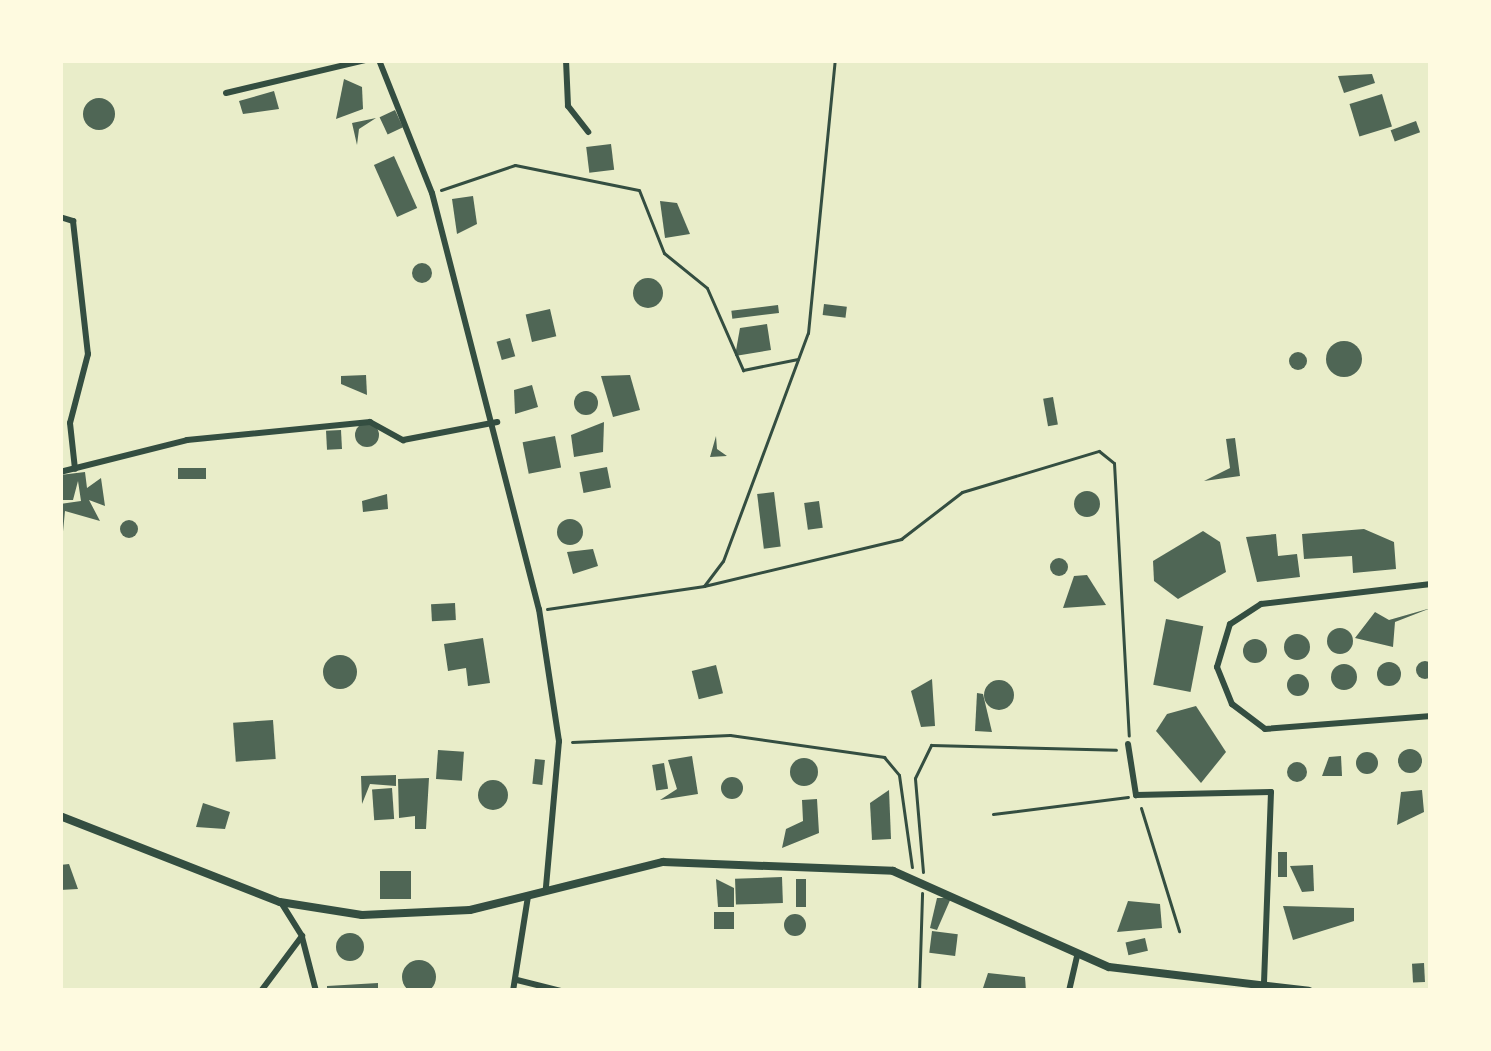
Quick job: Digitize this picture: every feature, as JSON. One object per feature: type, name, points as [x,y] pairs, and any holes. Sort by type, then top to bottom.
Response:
[{"type":"street","points":[[226,92],[366,60]]},
{"type":"street","points":[[379,60],[432,193],[443,267],[499,422],[539,609],[559,741],[546,887]]},
{"type":"street","points":[[566,60],[568,106],[588,132]]},
{"type":"street","points":[[60,217],[73,221],[88,354],[70,423],[74,469]]},
{"type":"street","points":[[60,472],[187,440],[370,422],[403,440],[499,422]]},
{"type":"street","points":[[1431,584],[1261,604],[1230,624],[1217,667],[1232,704],[1265,728],[1431,716]]},
{"type":"street","points":[[1128,744],[1136,795],[1270,792],[1264,983]]},
{"type":"street","points":[[60,816],[280,902],[398,914],[527,896],[546,887],[711,859],[920,878],[1077,957],[1310,991]]},
{"type":"street","points":[[513,991],[527,896]]},
{"type":"street","points":[[280,902],[302,936],[316,991]]},
{"type":"street","points":[[261,991],[302,936]]},
{"type":"street","points":[[1070,991],[1077,957]]},
{"type":"street","points":[[517,980],[561,991]]},
{"type":"path","points":[[704,586],[800,358],[835,60]]},
{"type":"path","points":[[432,193],[515,165],[639,190],[664,253],[707,287],[743,370],[800,358]]},
{"type":"path","points":[[539,609],[704,586],[901,539],[962,492],[1099,452],[1114,463],[1128,744],[931,745],[915,778],[919,991]]},
{"type":"path","points":[[559,741],[730,735],[884,758],[899,775],[920,878]]},
{"type":"path","points":[[993,814],[1136,795],[1179,931]]},
{"type":"building","points":[[1372,74],[1375,83],[1344,93],[1338,76]]},
{"type":"building","points":[[344,79],[362,87],[363,109],[336,119]]},
{"type":"building","points":[[274,91],[279,109],[243,114],[239,101]]},
{"type":"building","points":[[1382,94],[1392,127],[1359,136],[1349,104]]},
{"type":"building","points":[[99,98],[111,102],[115,114],[111,126],[99,130],[87,126],[83,114],[87,102]]},
{"type":"building","points":[[395,110],[403,127],[388,134],[380,117]]},
{"type":"building","points":[[376,118],[359,129],[357,145],[352,123]]},
{"type":"building","points":[[1416,121],[1420,132],[1395,142],[1391,130]]},
{"type":"building","points":[[611,144],[614,170],[589,173],[586,147]]},
{"type":"building","points":[[394,156],[417,208],[397,217],[374,165]]},
{"type":"building","points":[[473,196],[477,224],[457,234],[452,199]]},
{"type":"building","points":[[660,201],[677,203],[690,234],[665,238]]},
{"type":"building","points":[[422,263],[432,273],[422,283],[412,273]]},
{"type":"building","points":[[648,278],[663,293],[648,308],[633,293]]},
{"type":"building","points":[[824,304],[847,307],[845,318],[823,315]]},
{"type":"building","points":[[778,305],[779,313],[732,319],[731,311]]},
{"type":"building","points":[[550,309],[556,336],[532,342],[526,315]]},
{"type":"building","points":[[767,324],[771,350],[735,356],[740,328]]},
{"type":"building","points":[[510,338],[515,356],[502,360],[497,342]]},
{"type":"building","points":[[1344,341],[1357,346],[1362,359],[1357,372],[1344,377],[1331,372],[1326,359],[1331,346]]},
{"type":"building","points":[[1298,352],[1307,361],[1298,370],[1289,361]]},
{"type":"building","points":[[366,375],[367,395],[341,384],[341,376]]},
{"type":"building","points":[[630,375],[640,410],[613,417],[601,376]]},
{"type":"building","points":[[532,385],[538,407],[515,414],[514,390]]},
{"type":"building","points":[[586,391],[598,403],[586,415],[574,403]]},
{"type":"building","points":[[1053,397],[1058,425],[1048,426],[1043,399]]},
{"type":"building","points":[[604,422],[603,452],[574,457],[571,435]]},
{"type":"building","points":[[367,423],[376,426],[376,444],[367,447],[358,444],[355,435],[358,426]]},
{"type":"building","points":[[341,430],[342,449],[327,450],[326,431]]},
{"type":"building","points":[[555,436],[561,467],[529,474],[523,442]]},
{"type":"building","points":[[716,436],[717,449],[727,456],[710,457]]},
{"type":"building","points":[[1235,438],[1240,476],[1204,481],[1230,468],[1226,439]]},
{"type":"building","points":[[607,467],[611,488],[584,493],[580,472]]},
{"type":"building","points":[[178,468],[206,468],[206,479],[178,479]]},
{"type":"building","points":[[85,472],[87,488],[101,478],[105,506],[89,500],[100,521],[65,511],[62,542],[60,504],[81,501],[78,481],[73,500],[60,500],[60,475]]},
{"type":"building","points":[[1087,491],[1100,504],[1087,517],[1074,504]]},
{"type":"building","points":[[774,492],[781,547],[764,549],[757,494]]},
{"type":"building","points":[[387,494],[388,509],[363,512],[362,501]]},
{"type":"building","points":[[819,501],[823,528],[808,530],[804,503]]},
{"type":"building","points":[[570,519],[583,532],[570,545],[557,532]]},
{"type":"building","points":[[129,520],[138,529],[129,538],[120,529]]},
{"type":"building","points":[[1364,529],[1394,542],[1396,569],[1353,573],[1352,556],[1304,559],[1302,534]]},
{"type":"building","points":[[1203,531],[1220,542],[1226,572],[1178,599],[1154,581],[1153,561]]},
{"type":"building","points":[[1276,534],[1278,556],[1297,554],[1300,577],[1257,582],[1246,537]]},
{"type":"building","points":[[593,549],[598,566],[573,574],[567,552]]},
{"type":"building","points":[[1059,558],[1068,567],[1059,576],[1050,567]]},
{"type":"building","points":[[1087,575],[1106,605],[1063,608],[1074,576]]},
{"type":"building","points":[[455,603],[456,620],[432,621],[431,604]]},
{"type":"building","points":[[1431,608],[1395,622],[1393,647],[1355,638],[1375,612],[1389,620]]},
{"type":"building","points":[[1166,619],[1203,626],[1191,692],[1153,685]]},
{"type":"building","points":[[1340,628],[1353,641],[1340,654],[1327,641]]},
{"type":"building","points":[[1297,634],[1310,647],[1297,660],[1284,647]]},
{"type":"building","points":[[483,638],[490,683],[468,686],[466,668],[448,671],[444,644]]},
{"type":"building","points":[[1255,639],[1264,642],[1264,660],[1255,663],[1246,660],[1243,651],[1246,642]]},
{"type":"building","points":[[340,655],[352,660],[357,672],[352,684],[340,689],[328,684],[323,672],[328,660]]},
{"type":"building","points":[[1425,661],[1434,670],[1425,679],[1416,670]]},
{"type":"building","points":[[1389,662],[1398,665],[1398,683],[1389,686],[1380,683],[1377,674],[1380,665]]},
{"type":"building","points":[[1344,664],[1357,677],[1344,690],[1331,677]]},
{"type":"building","points":[[716,665],[723,693],[699,699],[692,671]]},
{"type":"building","points":[[1298,674],[1309,685],[1298,696],[1287,685]]},
{"type":"building","points":[[932,679],[935,726],[921,727],[911,691]]},
{"type":"building","points":[[999,680],[1010,684],[1014,695],[1010,706],[999,710],[988,706],[984,695],[988,684]]},
{"type":"building","points":[[977,693],[983,694],[992,732],[975,731]]},
{"type":"building","points":[[1196,706],[1226,752],[1201,783],[1156,731],[1167,714]]},
{"type":"building","points":[[273,720],[276,759],[236,762],[233,723]]},
{"type":"building","points":[[1410,749],[1422,761],[1410,773],[1398,761]]},
{"type":"building","points":[[438,750],[464,752],[462,781],[436,779]]},
{"type":"building","points":[[1367,752],[1378,763],[1367,774],[1356,763]]},
{"type":"building","points":[[692,756],[698,794],[660,800],[677,789],[668,760]]},
{"type":"building","points":[[1341,756],[1342,776],[1322,776],[1329,757]]},
{"type":"building","points":[[804,758],[814,762],[818,772],[814,782],[804,786],[794,782],[790,772],[794,762]]},
{"type":"building","points":[[535,759],[545,760],[542,785],[532,784]]},
{"type":"building","points":[[1297,762],[1307,772],[1297,782],[1287,772]]},
{"type":"building","points":[[664,763],[668,789],[656,791],[652,765]]},
{"type":"building","points":[[396,775],[396,786],[370,784],[362,804],[361,776]]},
{"type":"building","points":[[732,777],[743,788],[732,799],[721,788]]},
{"type":"building","points":[[429,778],[426,829],[415,829],[415,816],[399,818],[398,779]]},
{"type":"building","points":[[493,780],[504,784],[508,795],[504,806],[493,810],[482,806],[478,795],[482,784]]},
{"type":"building","points":[[392,788],[394,819],[374,820],[372,789]]},
{"type":"building","points":[[889,790],[891,839],[872,840],[870,803]]},
{"type":"building","points":[[1422,790],[1424,812],[1397,825],[1401,792]]},
{"type":"building","points":[[817,799],[819,833],[782,848],[786,829],[803,821],[802,800]]},
{"type":"building","points":[[203,803],[230,812],[225,829],[196,827]]},
{"type":"building","points":[[1278,852],[1287,852],[1287,877],[1278,877]]},
{"type":"building","points":[[69,864],[78,889],[60,890],[60,865]]},
{"type":"building","points":[[1313,865],[1314,891],[1302,892],[1290,866]]},
{"type":"building","points":[[380,871],[411,871],[411,899],[380,899]]},
{"type":"building","points":[[782,877],[783,903],[736,905],[735,879]]},
{"type":"building","points":[[716,879],[734,888],[734,907],[718,907]]},
{"type":"building","points":[[796,879],[806,879],[806,907],[796,907]]},
{"type":"building","points":[[937,898],[951,898],[937,930],[930,928]]},
{"type":"building","points":[[1128,901],[1160,904],[1162,928],[1117,932]]},
{"type":"building","points":[[1283,906],[1354,908],[1354,921],[1293,940]]},
{"type":"building","points":[[714,912],[734,912],[734,929],[714,929]]},
{"type":"building","points":[[795,914],[806,925],[795,936],[784,925]]},
{"type":"building","points":[[932,931],[958,934],[955,956],[929,953]]},
{"type":"building","points":[[350,933],[360,937],[364,947],[360,957],[350,961],[340,957],[336,947],[340,937]]},
{"type":"building","points":[[1145,938],[1148,951],[1128,955],[1126,942]]},
{"type":"building","points":[[419,960],[431,965],[436,977],[431,989],[419,994],[407,989],[402,977],[407,965]]},
{"type":"building","points":[[1424,963],[1425,982],[1413,983],[1412,964]]},
{"type":"building","points":[[988,973],[1025,977],[1026,991],[982,991]]},
{"type":"building","points":[[378,983],[378,991],[327,991],[327,986]]}]
